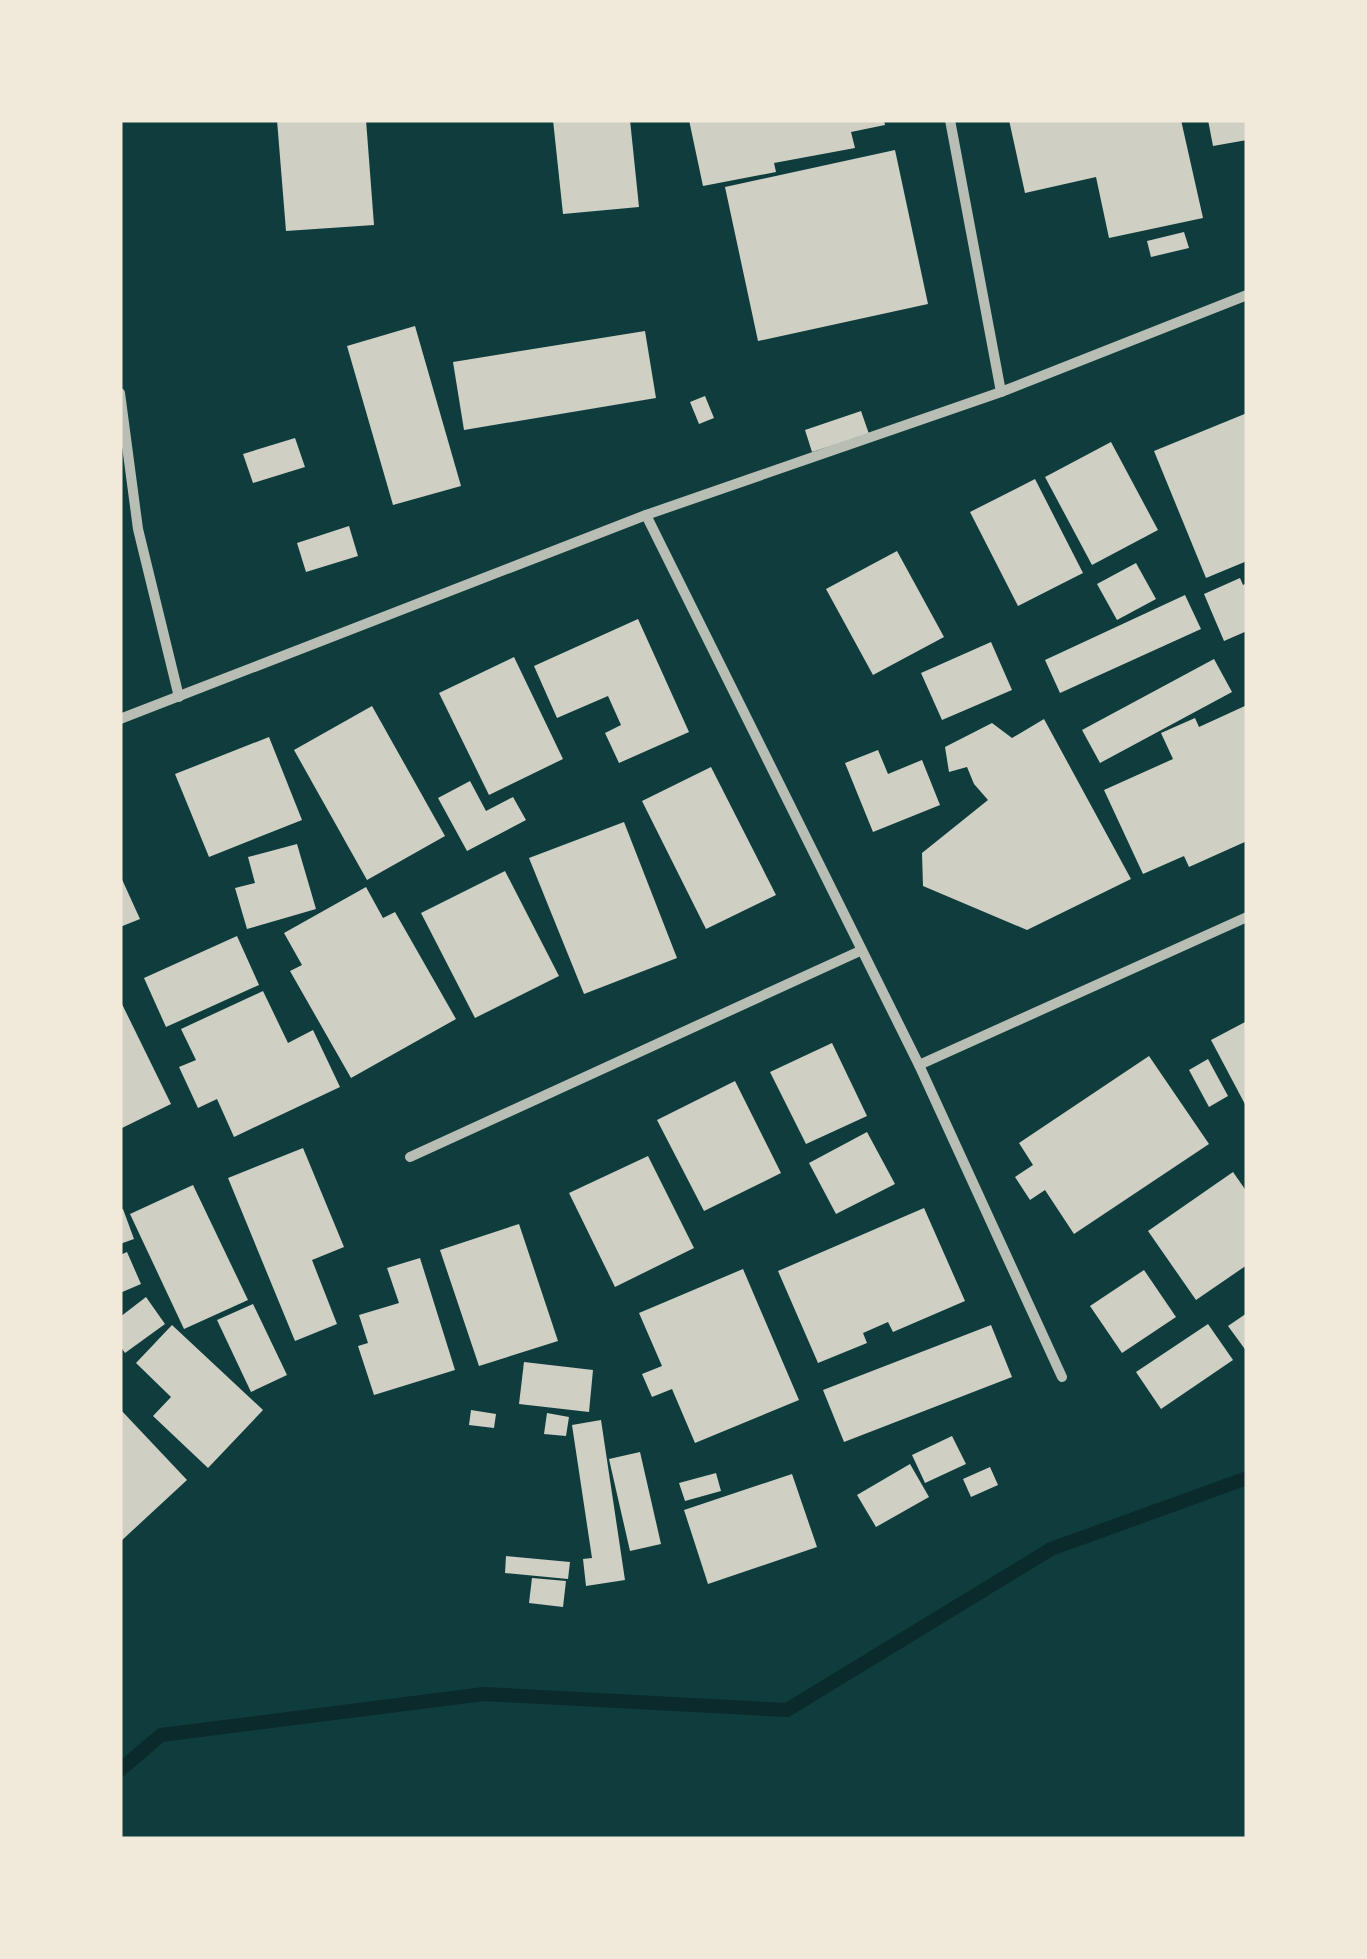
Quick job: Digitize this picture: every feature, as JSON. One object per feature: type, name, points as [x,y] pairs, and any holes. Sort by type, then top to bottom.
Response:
[{"type":"street","points":[[950,120],[1000,392]]},
{"type":"street","points":[[120,720],[646,515],[1000,392],[1247,295]]},
{"type":"street","points":[[120,393],[138,528],[179,696]]},
{"type":"street","points":[[646,515],[918,1065],[1062,1378]]},
{"type":"street","points":[[918,1065],[1247,918]]},
{"type":"street","points":[[410,1157],[860,951]]},
{"type":"building","points":[[277,120],[366,120],[374,225],[286,231]]},
{"type":"building","points":[[553,120],[630,120],[639,207],[563,214]]},
{"type":"building","points":[[689,120],[884,120],[885,125],[851,132],[855,148],[774,163],[776,172],[703,186]]},
{"type":"building","points":[[1009,120],[1181,120],[1203,218],[1109,238],[1096,177],[1025,193]]},
{"type":"building","points":[[1208,120],[1247,120],[1247,140],[1213,146]]},
{"type":"building","points":[[895,150],[928,304],[758,341],[725,187]]},
{"type":"building","points":[[1184,232],[1189,248],[1151,257],[1147,241]]},
{"type":"building","points":[[415,326],[461,486],[393,505],[347,346]]},
{"type":"building","points":[[645,331],[656,398],[464,430],[453,362]]},
{"type":"building","points":[[705,396],[714,418],[699,424],[690,402]]},
{"type":"building","points":[[861,411],[869,434],[812,452],[805,430]]},
{"type":"building","points":[[1247,413],[1247,561],[1206,578],[1154,451]]},
{"type":"building","points":[[295,438],[305,467],[253,483],[243,454]]},
{"type":"building","points":[[1111,442],[1158,530],[1092,565],[1045,477]]},
{"type":"building","points":[[1035,479],[1083,573],[1018,606],[970,512]]},
{"type":"building","points":[[349,526],[358,556],[306,572],[297,543]]},
{"type":"building","points":[[897,551],[944,637],[873,675],[826,589]]},
{"type":"building","points":[[1136,563],[1156,599],[1117,620],[1097,584]]},
{"type":"building","points":[[1240,578],[1243,585],[1247,583],[1247,631],[1224,641],[1204,594]]},
{"type":"building","points":[[1185,595],[1201,629],[1060,693],[1045,660]]},
{"type":"building","points":[[638,619],[689,732],[619,763],[605,733],[621,725],[608,696],[557,718],[534,666]]},
{"type":"building","points":[[991,642],[1012,690],[942,720],[921,673]]},
{"type":"building","points":[[514,657],[563,759],[489,795],[439,693]]},
{"type":"building","points":[[1214,659],[1232,692],[1100,763],[1082,730]]},
{"type":"building","points":[[1247,705],[1247,841],[1189,867],[1184,856],[1143,874],[1104,790],[1173,759],[1161,733],[1195,718],[1199,727]]},
{"type":"building","points":[[372,706],[445,836],[367,880],[294,750]]},
{"type":"building","points":[[1044,719],[1131,879],[1027,930],[923,886],[922,853],[988,800],[974,784],[967,767],[949,772],[945,747],[992,723],[1012,738]]},
{"type":"building","points":[[269,737],[302,820],[209,857],[175,774]]},
{"type":"building","points":[[878,750],[888,774],[922,760],[940,805],[873,832],[845,763]]},
{"type":"building","points":[[711,767],[776,895],[706,929],[642,801]]},
{"type":"building","points":[[470,781],[486,811],[513,797],[526,820],[467,851],[438,798]]},
{"type":"building","points":[[624,822],[677,958],[584,994],[529,858]]},
{"type":"building","points":[[297,844],[316,909],[247,929],[235,888],[255,883],[248,857]]},
{"type":"building","points":[[505,871],[559,976],[475,1018],[421,913]]},
{"type":"building","points":[[120,875],[140,919],[120,927]]},
{"type":"building","points":[[366,887],[383,918],[395,912],[456,1019],[351,1078],[290,971],[302,965],[284,933]]},
{"type":"building","points":[[237,936],[259,985],[166,1027],[144,978]]},
{"type":"building","points":[[263,991],[288,1043],[313,1030],[340,1087],[234,1137],[217,1099],[198,1108],[179,1067],[196,1060],[181,1029]]},
{"type":"building","points":[[120,1000],[171,1104],[120,1129]]},
{"type":"building","points":[[1247,1021],[1247,1108],[1211,1040]]},
{"type":"building","points":[[832,1043],[867,1116],[806,1144],[770,1072]]},
{"type":"building","points":[[1149,1056],[1209,1144],[1074,1234],[1045,1190],[1030,1200],[1015,1177],[1033,1165],[1019,1143]]},
{"type":"building","points":[[1208,1059],[1228,1096],[1209,1107],[1189,1070]]},
{"type":"building","points":[[735,1081],[781,1173],[704,1211],[657,1120]]},
{"type":"building","points":[[867,1132],[895,1184],[836,1214],[809,1163]]},
{"type":"building","points":[[303,1148],[344,1247],[312,1260],[337,1324],[295,1341],[228,1178]]},
{"type":"building","points":[[648,1156],[694,1248],[615,1287],[569,1193]]},
{"type":"building","points":[[1233,1172],[1247,1192],[1247,1265],[1196,1300],[1148,1231]]},
{"type":"building","points":[[193,1185],[248,1300],[184,1329],[130,1214]]},
{"type":"building","points":[[924,1208],[965,1301],[893,1332],[888,1322],[863,1333],[867,1343],[818,1363],[778,1271]]},
{"type":"building","points":[[123,1209],[134,1239],[120,1244],[120,1210]]},
{"type":"building","points":[[519,1224],[558,1341],[479,1366],[440,1250]]},
{"type":"building","points":[[127,1252],[141,1284],[120,1293],[120,1255]]},
{"type":"building","points":[[420,1258],[455,1370],[374,1395],[358,1346],[368,1343],[359,1315],[399,1303],[387,1268]]},
{"type":"building","points":[[743,1269],[799,1400],[695,1443],[672,1389],[652,1397],[642,1374],[662,1366],[639,1313]]},
{"type":"building","points":[[1144,1270],[1176,1317],[1122,1353],[1090,1306]]},
{"type":"building","points":[[146,1297],[165,1324],[125,1353],[120,1346],[120,1317]]},
{"type":"building","points":[[253,1304],[287,1375],[251,1392],[217,1320]]},
{"type":"building","points":[[1247,1313],[1247,1352],[1228,1326]]},
{"type":"building","points":[[1208,1324],[1233,1360],[1161,1409],[1136,1372]]},
{"type":"building","points":[[172,1325],[263,1410],[208,1468],[153,1416],[171,1397],[136,1363]]},
{"type":"building","points":[[991,1325],[1012,1377],[844,1442],[823,1390]]},
{"type":"building","points":[[524,1362],[593,1370],[589,1412],[519,1404]]},
{"type":"building","points":[[120,1409],[187,1480],[120,1542]]},
{"type":"building","points":[[471,1410],[496,1414],[494,1428],[469,1425]]},
{"type":"building","points":[[547,1413],[569,1417],[566,1436],[544,1434]]},
{"type":"building","points":[[601,1420],[625,1580],[586,1586],[583,1559],[592,1558],[572,1425]]},
{"type":"building","points":[[952,1436],[966,1464],[925,1483],[912,1455]]},
{"type":"building","points":[[640,1452],[661,1544],[630,1551],[609,1459]]},
{"type":"building","points":[[910,1464],[929,1497],[876,1527],[857,1495]]},
{"type":"building","points":[[990,1467],[998,1485],[971,1497],[963,1479]]},
{"type":"building","points":[[716,1473],[721,1491],[685,1501],[679,1483]]},
{"type":"building","points":[[792,1474],[817,1547],[708,1584],[684,1510]]},
{"type":"building","points":[[506,1556],[570,1562],[568,1579],[505,1573]]},
{"type":"building","points":[[532,1578],[566,1581],[563,1607],[529,1603]]},
{"type":"waterway","points":[[120,1770],[161,1735],[484,1694],[787,1710],[1051,1549],[1247,1478]]}]
